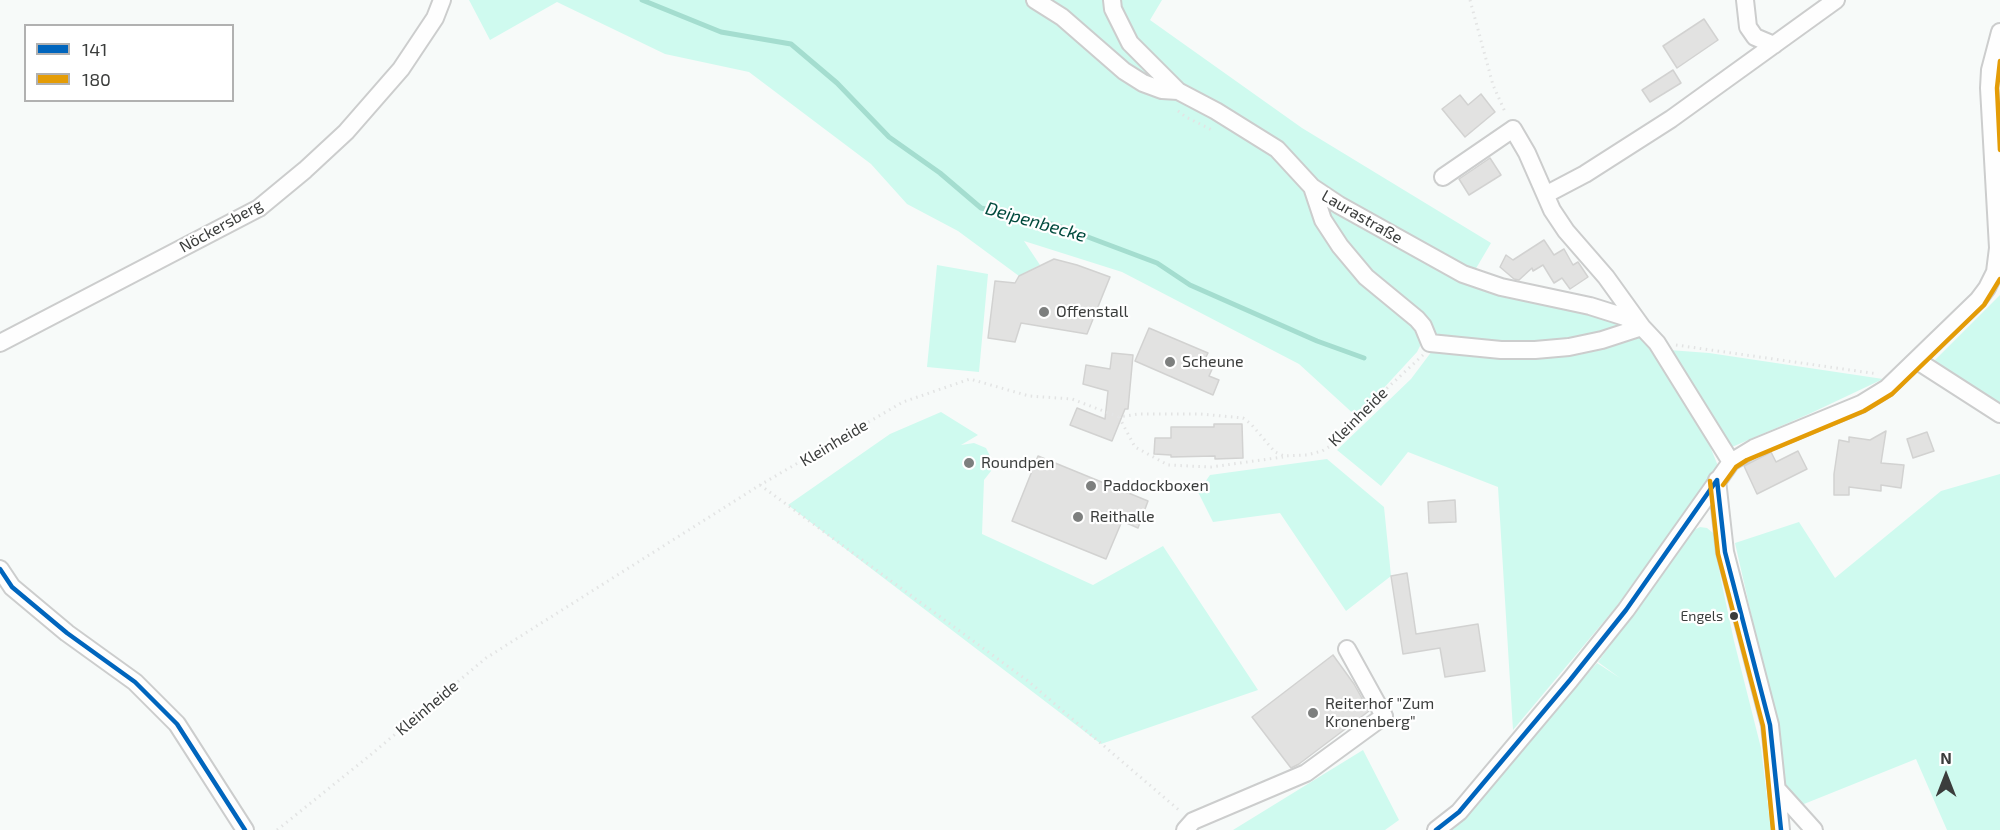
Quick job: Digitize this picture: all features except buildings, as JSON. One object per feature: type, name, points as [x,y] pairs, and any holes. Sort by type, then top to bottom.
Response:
[{"type":"street","name":"Nöckersberg","points":[[0,343],[259,208],[346,132],[401,69],[435,18],[442,0]]},
{"type":"street","points":[[1035,0],[1062,17],[1124,71],[1143,83],[1170,91]]},
{"type":"street","name":"Laurastraße","points":[[1112,0],[1113,9],[1130,42],[1170,91],[1216,111],[1277,149],[1312,187],[1338,205],[1463,274],[1501,287],[1590,306],[1625,317],[1642,327]]},
{"type":"street","points":[[1745,0],[1748,27],[1755,37],[1774,45]]},
{"type":"street","points":[[1547,194],[1585,174],[1652,131],[1836,0]]},
{"type":"street","points":[[1437,830],[1459,812],[1626,610],[1731,462],[1754,448],[1861,404],[1887,388],[1978,300],[1987,288],[1997,272],[1998,236],[1989,88],[1991,62],[2000,32]]},
{"type":"street","points":[[1443,177],[1513,129]]},
{"type":"street","name":"Laurastraße","points":[[1513,129],[1547,194],[1552,210],[1566,231],[1606,277],[1642,327],[1657,343],[1731,462]]},
{"type":"street","points":[[1312,187],[1323,220],[1340,246],[1366,277],[1417,319],[1423,326],[1430,343],[1501,350],[1546,349],[1602,340],[1642,327]]},
{"type":"street","points":[[1916,360],[2000,414]]},
{"type":"street","points":[[1718,480],[1725,552],[1770,725],[1781,830]]},
{"type":"street","points":[[0,569],[12,587],[67,633],[135,682],[177,724],[245,830]]},
{"type":"street","points":[[1189,826],[1306,773],[1384,716],[1347,649]]},
{"type":"street","points":[[1777,789],[1814,830]]},
{"type":"path","points":[[1470,0],[1493,85],[1513,129]]},
{"type":"path","points":[[1170,91],[1176,109],[1186,117],[1214,130]]},
{"type":"path","name":"Kleinheide","points":[[277,830],[486,658],[760,485],[903,402],[970,378],[1029,396],[1072,399],[1119,417],[1138,414],[1201,414],[1243,418],[1275,452],[1284,456],[1307,455],[1322,451],[1338,442],[1384,391],[1421,357],[1430,343]]},
{"type":"path","points":[[1657,343],[1873,373],[1897,379]]},
{"type":"path","points":[[1119,417],[1135,447],[1168,465],[1211,466],[1284,456]]},
{"type":"path","points":[[760,485],[1028,681],[1189,826]]},
{"type":"green space","points":[[469,0],[1162,0],[1150,20],[1302,128],[1491,243],[1468,282],[1629,325],[1573,341],[1440,338],[1423,340],[1417,352],[1357,417],[1299,364],[1122,272],[1024,241],[1040,265],[1019,276],[958,231],[907,204],[871,164],[749,72],[665,54],[557,2],[490,40]]},
{"type":"green space","points":[[937,265],[988,274],[979,372],[927,367]]},
{"type":"green space","points":[[2000,295],[2000,409],[1939,370],[1934,361]]},
{"type":"green space","points":[[1638,333],[1677,387],[1703,429],[1718,466],[1616,607],[1513,730],[1498,487],[1408,452],[1381,486],[1337,450],[1411,379],[1435,347],[1505,352]]},
{"type":"green space","points":[[1669,350],[1709,353],[1883,379],[1732,447]]},
{"type":"green space","points":[[941,412],[978,435],[961,445],[974,443],[986,448],[992,460],[991,471],[984,480],[982,534],[1093,585],[1163,546],[1258,690],[1101,744],[788,505],[890,434]]},
{"type":"green space","points":[[1327,459],[1384,507],[1391,576],[1346,611],[1280,513],[1213,522],[1198,492],[1210,475]]},
{"type":"green space","points":[[2000,474],[2000,830],[1947,830],[1916,759],[1799,806],[1786,792],[1780,741],[1735,543],[1799,522],[1835,578],[1941,491]]},
{"type":"green space","points":[[1700,527],[1707,528],[1713,533],[1734,641],[1761,748],[1771,830],[1446,830],[1503,771],[1597,663],[1620,678],[1598,662],[1692,531]]},
{"type":"green space","points":[[1363,750],[1399,820],[1385,830],[1233,830]]},
{"type":"waterway","name":"Deipenbecke","points":[[642,0],[721,32],[791,44],[837,83],[889,137],[940,173],[981,208],[1056,225],[1157,263],[1190,285],[1317,341],[1364,358]]},
{"type":"transit line","name":"180","points":[[2000,61],[1997,88],[2000,150]]},
{"type":"transit line","name":"180","points":[[1723,485],[1736,467],[1747,460],[1864,411],[1892,394],[1984,305],[2000,279]]},
{"type":"transit line","name":"141","points":[[1717,480],[1725,552],[1770,725],[1781,830]]},
{"type":"transit line","name":"141","points":[[1436,830],[1459,812],[1570,680],[1626,610],[1717,480]]},
{"type":"transit line","name":"180","points":[[1710,481],[1718,554],[1763,726],[1773,830]]},
{"type":"transit line","name":"141","points":[[0,569],[12,587],[67,633],[135,682],[177,724],[245,830]]},
{"type":"place","name":"Offenstall","points":[[1044,312]]},
{"type":"place","name":"Scheune","points":[[1170,362]]},
{"type":"place","name":"Roundpen","points":[[969,463]]},
{"type":"place","name":"Paddockboxen","points":[[1091,486]]},
{"type":"place","name":"Reithalle","points":[[1078,517]]},
{"type":"place","name":"Engels","points":[[1734,616]]},
{"type":"place","name":"Reiterhof \"Zum Kronenberg\"","points":[[1313,713]]}]
